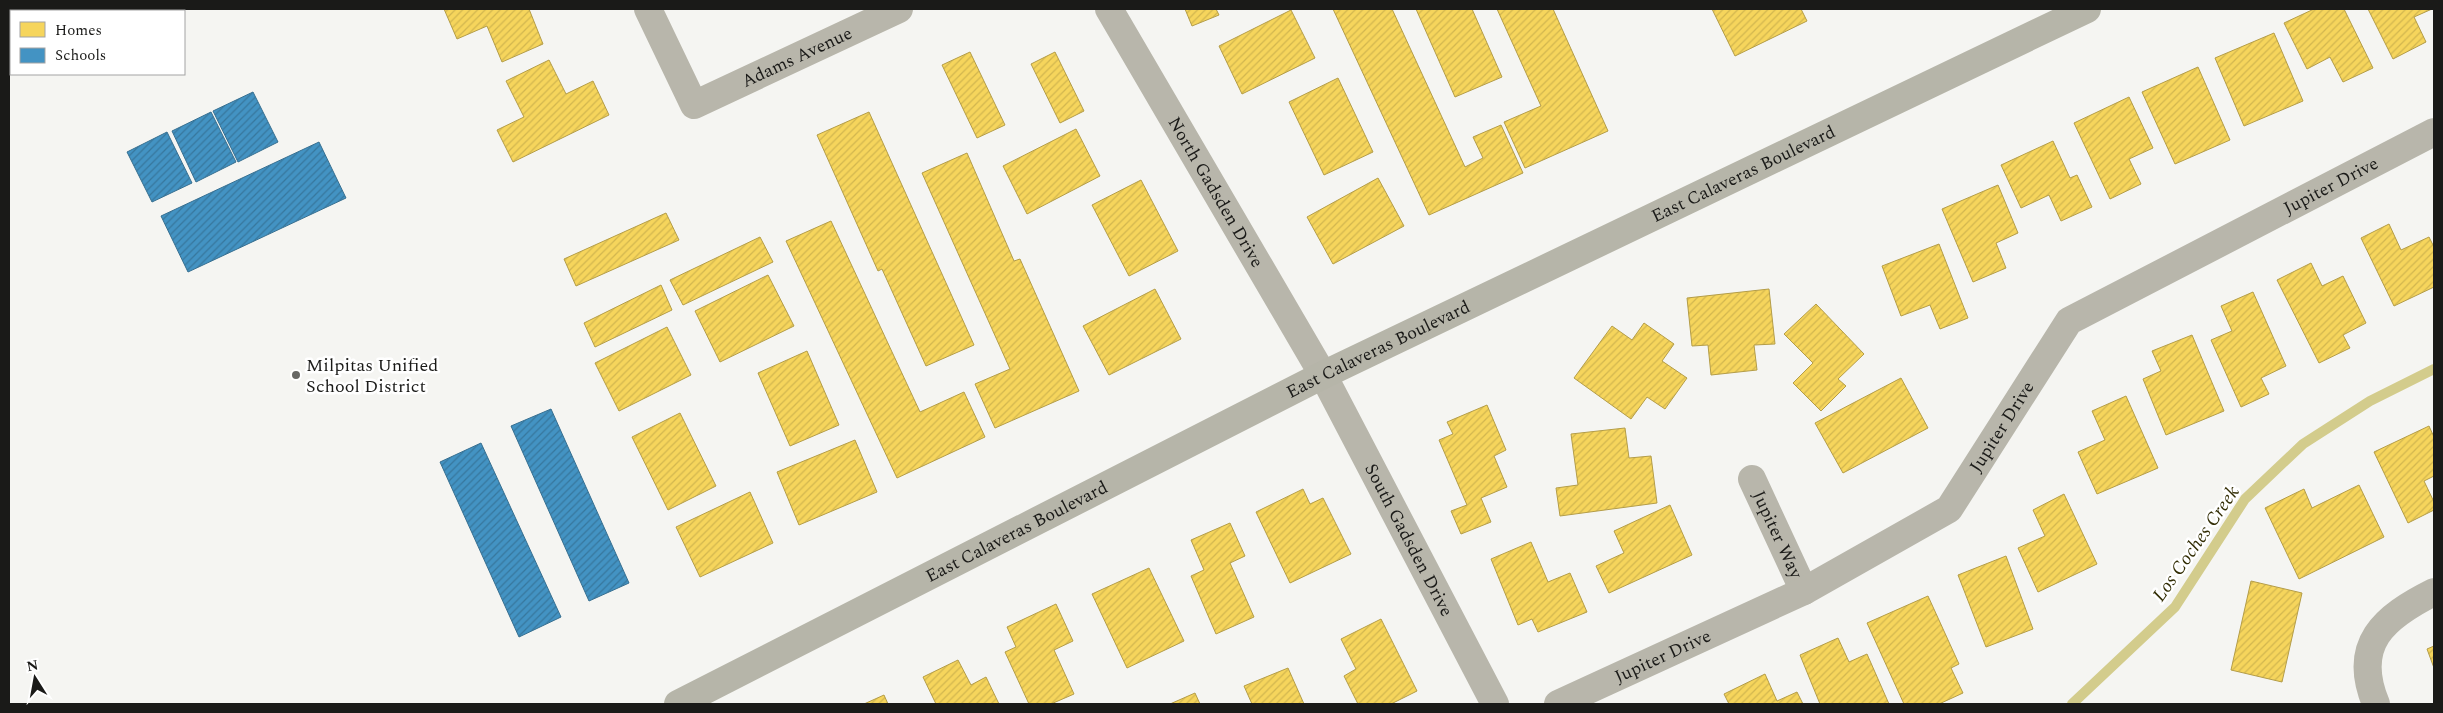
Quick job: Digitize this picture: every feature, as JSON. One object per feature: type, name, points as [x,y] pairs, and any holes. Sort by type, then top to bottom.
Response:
[{"type":"main road","name":"East Calaveras Boulevard","points":[[678,704],[1324,375],[2087,9]]},
{"type":"street","name":"Adams Avenue","points":[[648,9],[694,105],[899,9]]},
{"type":"street","name":"North Gadsden Drive","points":[[1109,9],[1324,375]]},
{"type":"street","name":"Jupiter Drive","points":[[1558,704],[1804,591],[1949,509],[2069,321],[2434,132]]},
{"type":"street","name":"South Gadsden Drive","points":[[1324,375],[1495,704]]},
{"type":"street","name":"Jupiter Way","points":[[1752,479],[1804,591]]},
{"type":"street","points":[[2376,704],[2369,686],[2368,657],[2376,634],[2393,616],[2434,592]]},
{"type":"building: Homes","points":[[444,9],[529,9],[543,44],[502,62],[487,26],[457,39]]},
{"type":"building: Homes","points":[[1185,9],[1216,9],[1219,15],[1192,26]]},
{"type":"building: Homes","points":[[1333,9],[1392,9],[1465,167],[1483,158],[1473,137],[1501,125],[1523,173],[1429,215]]},
{"type":"building: Homes","points":[[1416,9],[1472,9],[1502,77],[1455,97]]},
{"type":"building: Homes","points":[[1497,9],[1553,9],[1608,131],[1525,168],[1504,122],[1541,106]]},
{"type":"building: Homes","points":[[1712,9],[1801,9],[1807,21],[1735,56]]},
{"type":"building: Homes","points":[[2314,9],[2344,9],[2373,68],[2343,82],[2330,57],[2307,69],[2284,23]]},
{"type":"building: Homes","points":[[2368,9],[2432,9],[2414,17],[2426,42],[2393,59]]},
{"type":"building: Homes","points":[[1291,10],[1315,58],[1242,94],[1219,46]]},
{"type":"building: Homes","points":[[2274,33],[2303,101],[2244,126],[2215,58]]},
{"type":"building: Homes","points":[[970,52],[1005,125],[977,138],[942,65]]},
{"type":"building: Homes","points":[[1055,52],[1084,111],[1060,123],[1031,64]]},
{"type":"building: Homes","points":[[549,60],[566,94],[593,81],[609,115],[513,162],[497,130],[524,117],[506,81]]},
{"type":"building: Homes","points":[[2198,67],[2230,140],[2175,164],[2142,92]]},
{"type":"building: Homes","points":[[1338,78],[1373,152],[1324,175],[1289,102]]},
{"type":"building: Homes","points":[[2129,97],[2153,148],[2129,159],[2141,184],[2110,199],[2074,123]]},
{"type":"building: Homes","points":[[869,112],[974,345],[926,366],[882,269],[878,271],[817,135]]},
{"type":"building: Homes","points":[[1076,129],[1100,176],[1027,214],[1003,166]]},
{"type":"building: Homes","points":[[2053,141],[2070,178],[2077,175],[2092,207],[2061,221],[2049,195],[2021,208],[2001,165]]},
{"type":"building: Homes","points":[[967,153],[1014,261],[1020,259],[1079,391],[995,428],[975,384],[1010,369],[922,173]]},
{"type":"building: Homes","points":[[1378,178],[1404,226],[1333,264],[1307,217]]},
{"type":"building: Homes","points":[[1141,180],[1178,251],[1129,276],[1092,205]]},
{"type":"building: Homes","points":[[1998,185],[2018,233],[1996,243],[2006,268],[1973,282],[1942,209]]},
{"type":"building: Homes","points":[[666,213],[679,240],[576,286],[564,259]]},
{"type":"building: Homes","points":[[831,221],[920,412],[964,392],[985,437],[897,478],[786,241]]},
{"type":"building: Homes","points":[[2389,224],[2401,250],[2429,237],[2434,247],[2434,287],[2394,306],[2361,238]]},
{"type":"building: Homes","points":[[760,237],[773,262],[683,305],[670,280]]},
{"type":"building: Homes","points":[[1939,244],[1968,318],[1940,329],[1930,305],[1901,316],[1882,266]]},
{"type":"building: Homes","points":[[2311,263],[2322,286],[2343,276],[2366,323],[2343,335],[2350,348],[2319,363],[2277,280]]},
{"type":"building: Homes","points":[[768,275],[794,326],[720,362],[695,311]]},
{"type":"building: Homes","points":[[661,285],[672,310],[595,347],[584,323]]},
{"type":"building: Homes","points":[[1155,289],[1181,339],[1109,375],[1083,326]]},
{"type":"building: Homes","points":[[1769,289],[1775,344],[1754,345],[1757,370],[1711,375],[1708,345],[1692,346],[1687,298]]},
{"type":"building: Homes","points":[[2253,292],[2286,366],[2261,378],[2269,394],[2241,407],[2211,340],[2232,331],[2221,306]]},
{"type":"building: Homes","points":[[1816,304],[1864,354],[1838,379],[1846,386],[1821,411],[1793,383],[1813,363],[1784,334]]},
{"type":"building: Homes","points":[[1644,323],[1674,344],[1662,361],[1687,378],[1665,409],[1647,397],[1631,419],[1574,378],[1612,326],[1632,340]]},
{"type":"building: Homes","points":[[667,327],[691,375],[619,411],[595,363]]},
{"type":"building: Homes","points":[[2192,335],[2224,411],[2166,435],[2143,379],[2161,371],[2152,351]]},
{"type":"building: Homes","points":[[807,351],[839,425],[790,446],[758,373]]},
{"type":"building: Homes","points":[[1901,378],[1928,428],[1843,473],[1815,423]]},
{"type":"building: Homes","points":[[2126,396],[2158,468],[2097,494],[2078,452],[2105,440],[2092,411]]},
{"type":"building: Homes","points":[[1487,405],[1506,450],[1494,456],[1507,487],[1481,498],[1491,522],[1461,534],[1451,511],[1467,505],[1439,440],[1453,434],[1447,422]]},
{"type":"building: Homes","points":[[680,413],[716,486],[668,510],[632,437]]},
{"type":"building: Homes","points":[[2429,426],[2434,437],[2434,476],[2424,481],[2434,502],[2434,510],[2408,523],[2374,452]]},
{"type":"building: Homes","points":[[1625,428],[1629,458],[1651,456],[1657,503],[1560,516],[1556,488],[1578,485],[1571,434]]},
{"type":"building: Homes","points":[[855,440],[877,492],[799,525],[777,472]]},
{"type":"building: Homes","points":[[2359,485],[2384,537],[2299,579],[2265,508],[2304,489],[2312,508]]},
{"type":"building: Homes","points":[[1303,489],[1310,504],[1323,498],[1351,554],[1290,583],[1256,512]]},
{"type":"building: Homes","points":[[750,492],[773,543],[700,577],[676,527]]},
{"type":"building: Homes","points":[[2064,494],[2097,564],[2038,592],[2018,548],[2045,536],[2033,510]]},
{"type":"building: Homes","points":[[1670,505],[1692,555],[1609,593],[1596,566],[1624,553],[1614,531]]},
{"type":"building: Homes","points":[[1230,523],[1245,556],[1230,563],[1254,617],[1216,634],[1191,576],[1204,570],[1191,540]]},
{"type":"building: Homes","points":[[1531,542],[1548,582],[1570,573],[1587,612],[1538,632],[1532,619],[1518,625],[1491,559]]},
{"type":"building: Homes","points":[[2006,556],[2033,629],[1986,647],[1958,575]]},
{"type":"building: Homes","points":[[1149,568],[1184,641],[1127,668],[1092,594]]},
{"type":"building: Homes","points":[[2251,581],[2302,593],[2282,682],[2231,670]]},
{"type":"building: Homes","points":[[1928,596],[1959,664],[1951,668],[1963,693],[1939,704],[1904,704],[1867,623]]},
{"type":"building: Homes","points":[[1056,604],[1073,641],[1054,650],[1074,694],[1051,704],[1029,704],[1005,652],[1016,647],[1007,627]]},
{"type":"building: Homes","points":[[1381,619],[1417,691],[1391,704],[1358,704],[1344,676],[1356,669],[1341,639]]},
{"type":"building: Homes","points":[[1838,638],[1849,662],[1867,654],[1889,704],[1820,704],[1800,655]]},
{"type":"building: Homes","points":[[2434,646],[2434,668],[2427,649]]},
{"type":"building: Homes","points":[[958,660],[971,685],[986,677],[999,704],[936,704],[923,677]]},
{"type":"building: Homes","points":[[1288,668],[1304,704],[1252,704],[1244,686]]},
{"type":"building: Homes","points":[[1765,674],[1777,701],[1797,692],[1803,704],[1729,704],[1724,694]]},
{"type":"building: Homes","points":[[1195,693],[1200,704],[1170,704]]},
{"type":"building: Homes","points":[[884,695],[888,704],[864,704]]},
{"type":"building: Schools","points":[[253,92],[278,142],[238,162],[213,111]]},
{"type":"building: Schools","points":[[211,112],[236,162],[196,182],[172,131]]},
{"type":"building: Schools","points":[[167,132],[192,183],[152,202],[127,152]]},
{"type":"building: Schools","points":[[319,142],[346,198],[188,272],[161,216]]},
{"type":"building: Schools","points":[[551,409],[629,583],[589,601],[511,426]]},
{"type":"building: Schools","points":[[481,443],[561,617],[519,637],[440,462]]},
{"type":"waterway","name":"Los Coches Creek","points":[[2072,704],[2175,607],[2245,499],[2303,444],[2370,401],[2434,369]]},
{"type":"place","name":"Milpitas Unified School District","points":[[296,375]]}]
